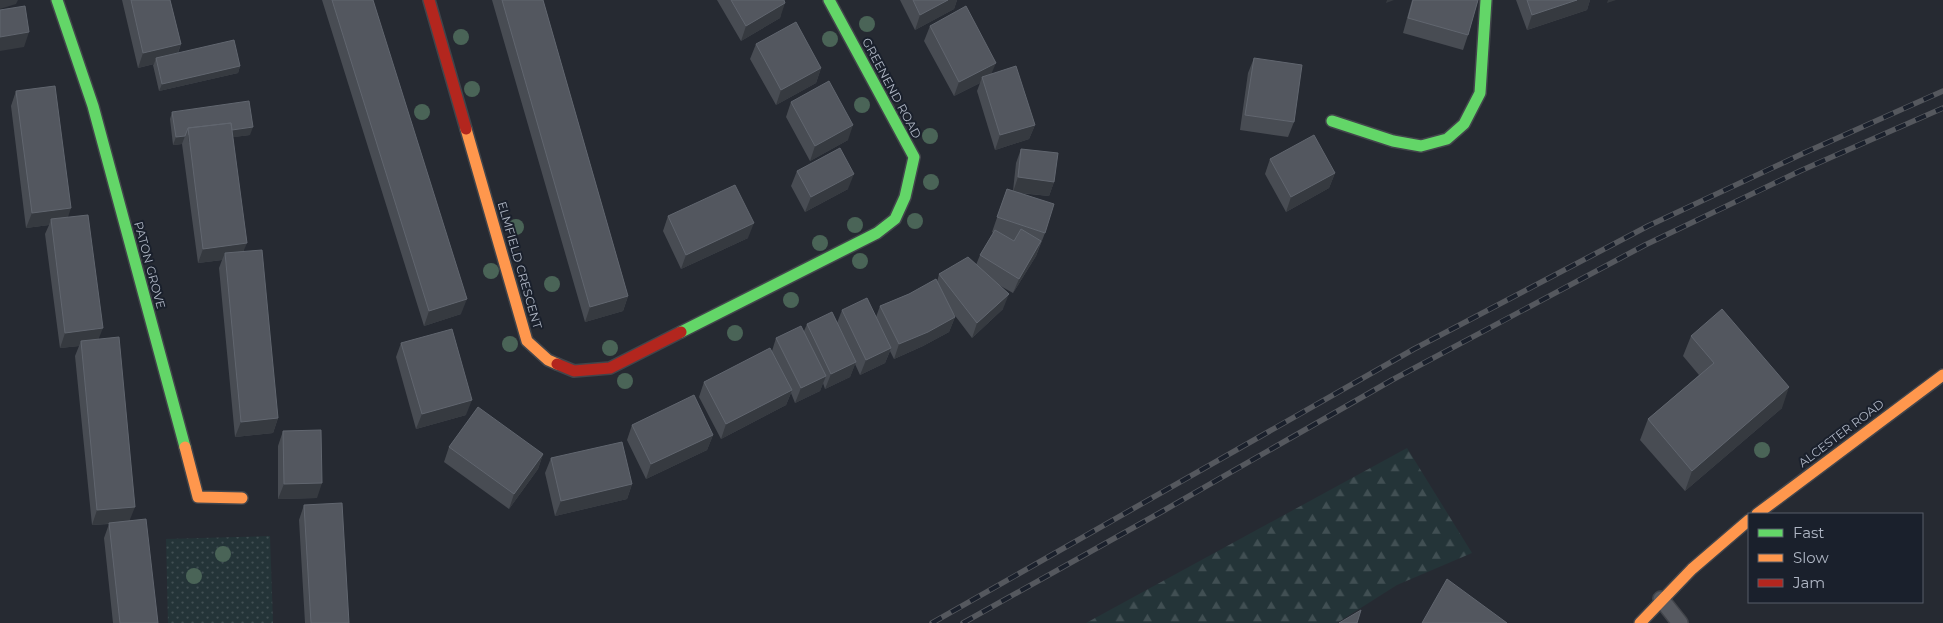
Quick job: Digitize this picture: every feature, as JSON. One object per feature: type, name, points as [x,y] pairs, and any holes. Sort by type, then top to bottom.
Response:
[{"type":"main road","name":"PATON GROVE","points":[[57,0],[93,106],[198,497],[242,498]]},
{"type":"main road","name":"ELMFIELD CRESCENT","points":[[429,0],[528,341],[548,360],[574,371],[610,368],[877,234],[895,219]]},
{"type":"main road","name":"GREENEND ROAD","points":[[829,0],[914,157],[905,197],[895,219]]},
{"type":"main road","points":[[1332,121],[1393,141],[1421,146],[1447,139],[1464,124],[1480,93],[1486,0]]},
{"type":"main road","name":"ALCESTER ROAD","points":[[1758,513],[1943,375]]},
{"type":"main road","points":[[1640,623],[1661,599],[1716,547],[1748,521]]},
{"type":"lane","points":[[1661,599],[1680,623]]},
{"type":"green space","points":[[1407,448],[1472,553],[1397,585],[1337,623],[1086,623]]},
{"type":"green space","points":[[270,536],[273,623],[168,623],[166,539]]},
{"type":"building","points":[[131,0],[170,0],[181,44],[143,53]]},
{"type":"building","points":[[332,0],[373,0],[467,299],[429,311]]},
{"type":"building","points":[[502,0],[543,0],[628,296],[590,307]]},
{"type":"building","points":[[731,0],[784,0],[785,3],[746,26]]},
{"type":"building","points":[[913,0],[948,0],[920,15]]},
{"type":"building","points":[[1413,0],[1478,0],[1468,35],[1408,18]]},
{"type":"building","points":[[1527,0],[1577,0],[1532,15]]},
{"type":"building","points":[[25,6],[29,32],[0,37],[0,10]]},
{"type":"building","points":[[966,6],[996,63],[959,82],[930,26]]},
{"type":"building","points":[[796,22],[821,68],[781,90],[756,44]]},
{"type":"building","points":[[234,40],[240,66],[162,84],[156,58]]},
{"type":"building","points":[[1254,58],[1302,65],[1294,122],[1245,115]]},
{"type":"building","points":[[1016,66],[1035,125],[1000,135],[982,77]]},
{"type":"building","points":[[829,81],[853,125],[815,146],[791,102]]},
{"type":"building","points":[[55,86],[71,208],[32,213],[16,91]]},
{"type":"building","points":[[249,101],[253,127],[232,130],[231,123],[188,128],[185,136],[176,137],[172,112]]},
{"type":"building","points":[[231,123],[247,243],[203,249],[188,128]]},
{"type":"building","points":[[1314,135],[1335,173],[1291,197],[1270,159]]},
{"type":"building","points":[[840,148],[854,174],[811,197],[797,171]]},
{"type":"building","points":[[1021,149],[1058,153],[1054,182],[1018,177]]},
{"type":"building","points":[[735,185],[754,223],[686,255],[668,216]]},
{"type":"building","points":[[1007,189],[1054,204],[1045,233],[997,217]]},
{"type":"building","points":[[88,215],[103,328],[65,333],[51,219]]},
{"type":"building","points":[[1021,229],[1041,241],[1019,279],[980,255],[995,230],[1014,241]]},
{"type":"building","points":[[262,250],[278,418],[241,422],[225,253]]},
{"type":"building","points":[[968,257],[1009,294],[977,323],[939,274]]},
{"type":"building","points":[[936,279],[955,317],[928,332],[899,344],[880,306],[909,294]]},
{"type":"building","points":[[867,298],[891,348],[866,360],[842,310]]},
{"type":"building","points":[[1722,309],[1789,387],[1692,471],[1648,419],[1714,363],[1691,336]]},
{"type":"building","points":[[832,312],[856,362],[831,374],[807,324]]},
{"type":"building","points":[[801,326],[826,376],[801,388],[776,338]]},
{"type":"building","points":[[452,329],[472,400],[422,414],[401,343]]},
{"type":"building","points":[[119,337],[135,507],[97,510],[81,341]]},
{"type":"building","points":[[770,348],[792,390],[726,424],[704,382]]},
{"type":"building","points":[[694,395],[713,435],[651,464],[632,425]]},
{"type":"building","points":[[478,407],[543,454],[514,494],[449,447]]},
{"type":"building","points":[[321,430],[322,483],[284,484],[283,431]]},
{"type":"building","points":[[622,442],[632,484],[561,501],[551,458]]},
{"type":"building","points":[[342,503],[349,623],[311,623],[304,505]]},
{"type":"building","points":[[146,519],[158,623],[120,623],[109,523]]},
{"type":"building","points":[[1447,579],[1507,623],[1422,623]]},
{"type":"building","points":[[1361,610],[1357,623],[1339,623]]},
{"type":"railway","points":[[932,623],[1414,349],[1648,226],[1943,91]]},
{"type":"railway","points":[[963,623],[1392,380],[1645,245],[1800,171],[1943,108]]},
{"type":"traffic: fast","points":[[57,0],[93,106],[185,447]]},
{"type":"traffic: fast","points":[[681,332],[877,233],[895,219],[905,197],[914,157],[829,0]]},
{"type":"traffic: fast","points":[[1332,121],[1393,141],[1421,146],[1447,139],[1464,124],[1480,93],[1486,0]]},
{"type":"traffic: slow","points":[[466,129],[527,341],[548,360],[557,364]]},
{"type":"traffic: slow","points":[[1758,513],[1943,375]]},
{"type":"traffic: slow","points":[[185,447],[198,497],[242,498]]},
{"type":"traffic: slow","points":[[1640,623],[1692,569],[1748,521]]},
{"type":"traffic: jam","points":[[429,0],[466,129]]},
{"type":"traffic: jam","points":[[557,364],[574,371],[610,368],[681,332]]}]
